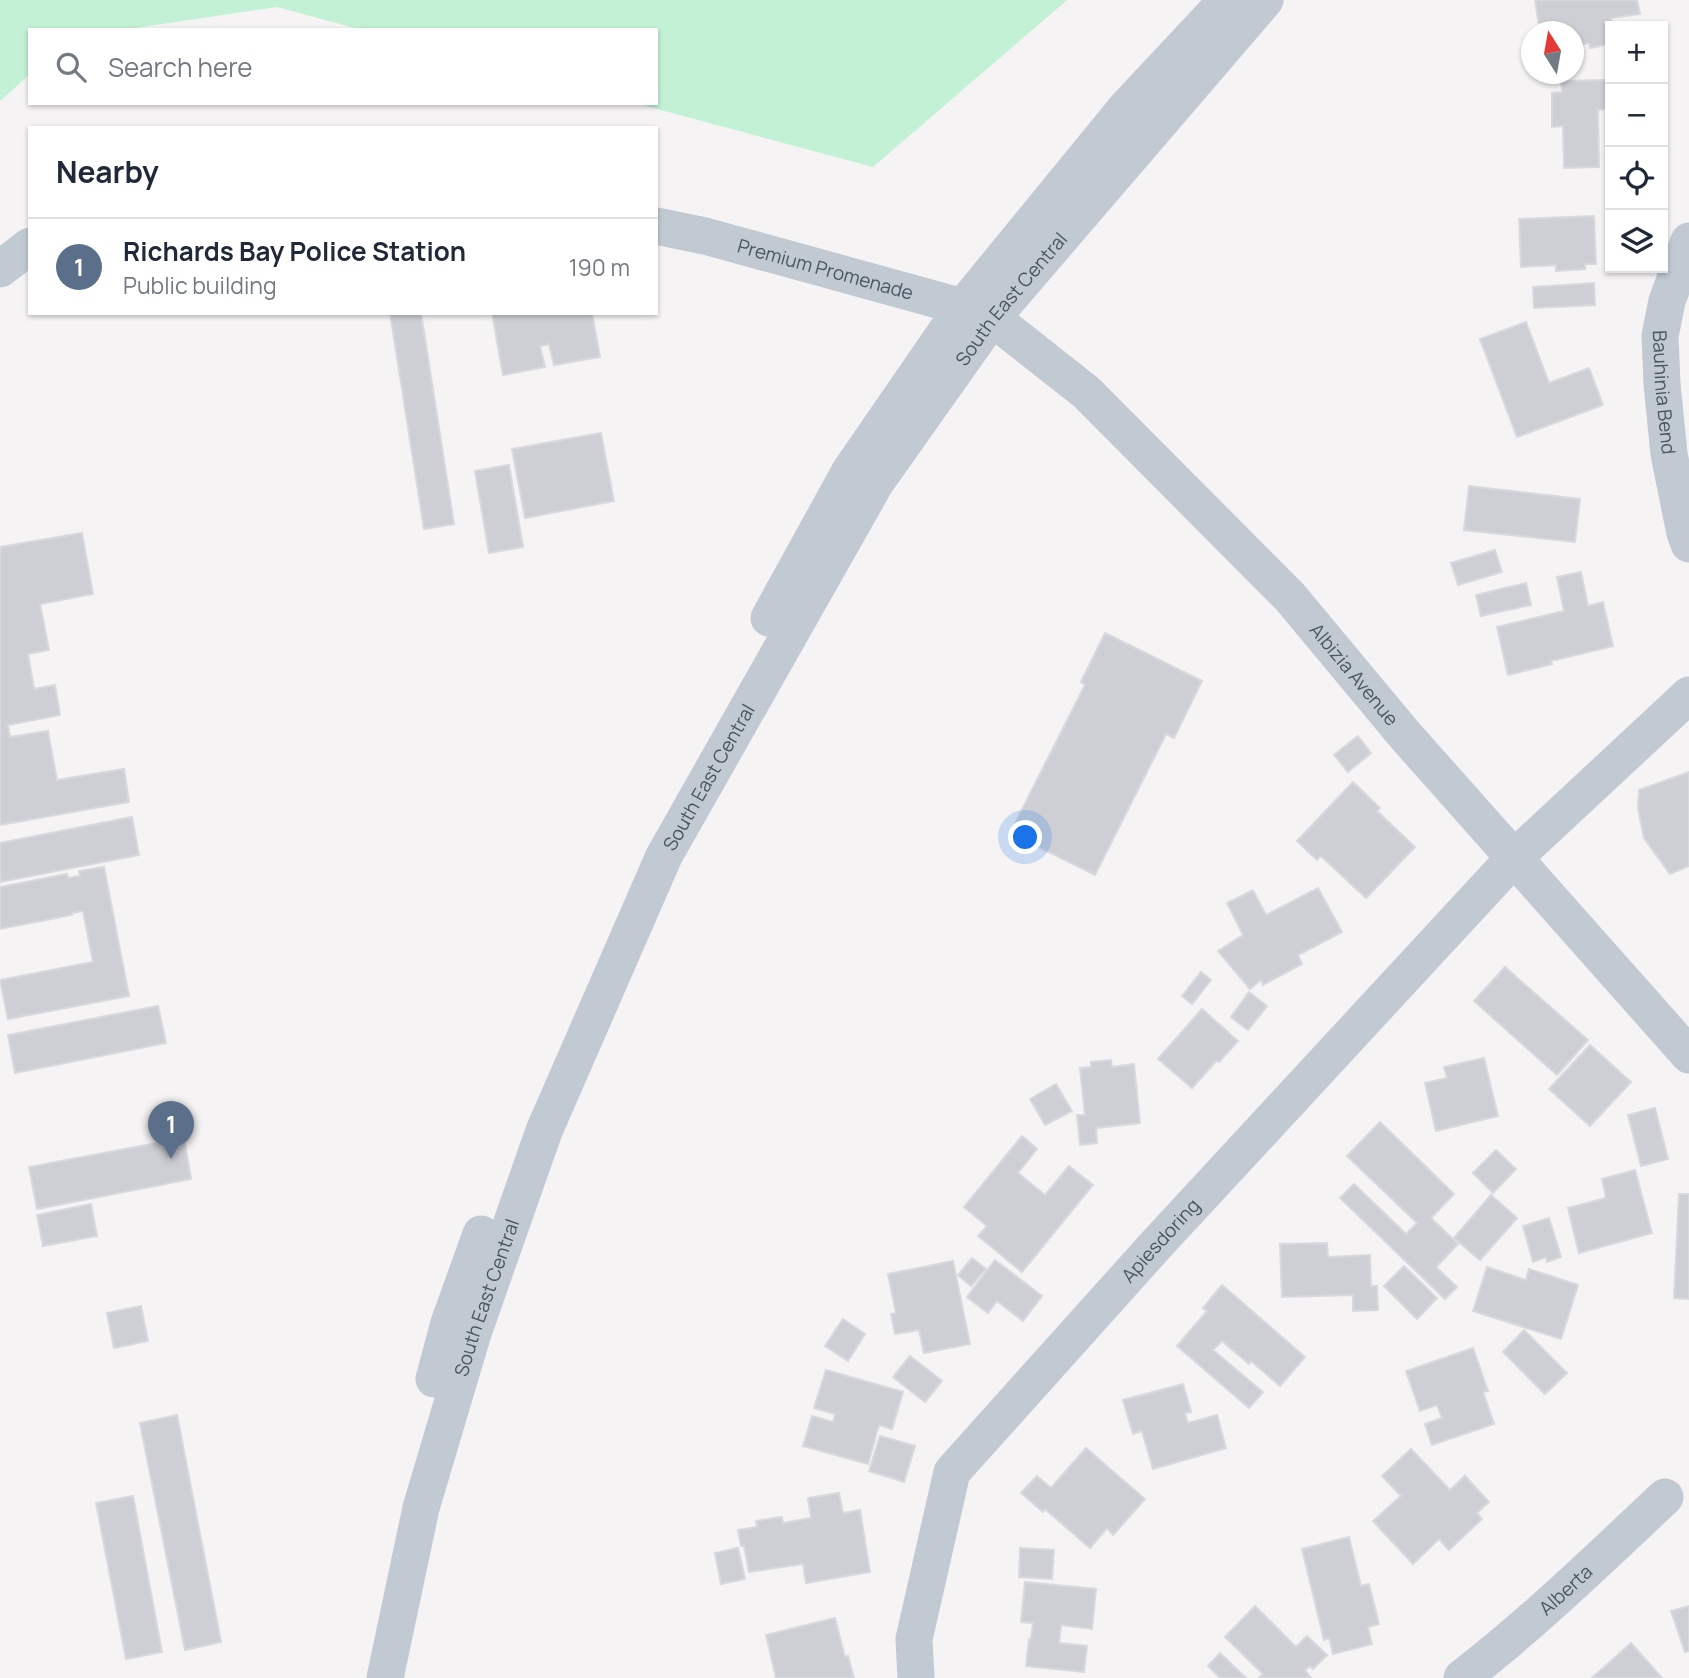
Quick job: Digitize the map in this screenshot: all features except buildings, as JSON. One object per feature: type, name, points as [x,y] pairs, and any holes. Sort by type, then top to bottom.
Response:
[{"type":"street","name":"South East Central","points":[[361,1678],[401,1503],[449,1323],[522,1121],[643,850],[850,471],[977,313],[1125,110],[1227,0]]},
{"type":"street","name":"South East Central","points":[[384,1678],[421,1508],[473,1333],[544,1131],[664,856],[876,482],[977,313],[1265,0]]},
{"type":"street","name":"Premium Promenade","points":[[658,226],[705,236],[977,313]]},
{"type":"street","name":"Bauhinia Bend","points":[[1689,242],[1667,301],[1660,336],[1669,454],[1689,544]]},
{"type":"street","points":[[0,269],[28,248]]},
{"type":"street","name":"Albizia Avenue","points":[[977,313],[1086,392],[1290,597],[1404,734],[1689,1055]]},
{"type":"street","name":"Apiesdoring","points":[[916,1678],[914,1639],[952,1472],[1154,1247],[1514,858],[1689,695]]},
{"type":"street","name":"Alberta","points":[[1462,1678],[1583,1573],[1665,1497]]},
{"type":"green space","points":[[0,0],[1067,0],[873,167],[642,105],[658,105],[658,28],[355,28],[277,7],[135,28],[28,28],[28,76],[0,101]]},
{"type":"place","name":"Richards Bay Police Station","points":[[171,1159]]}]
